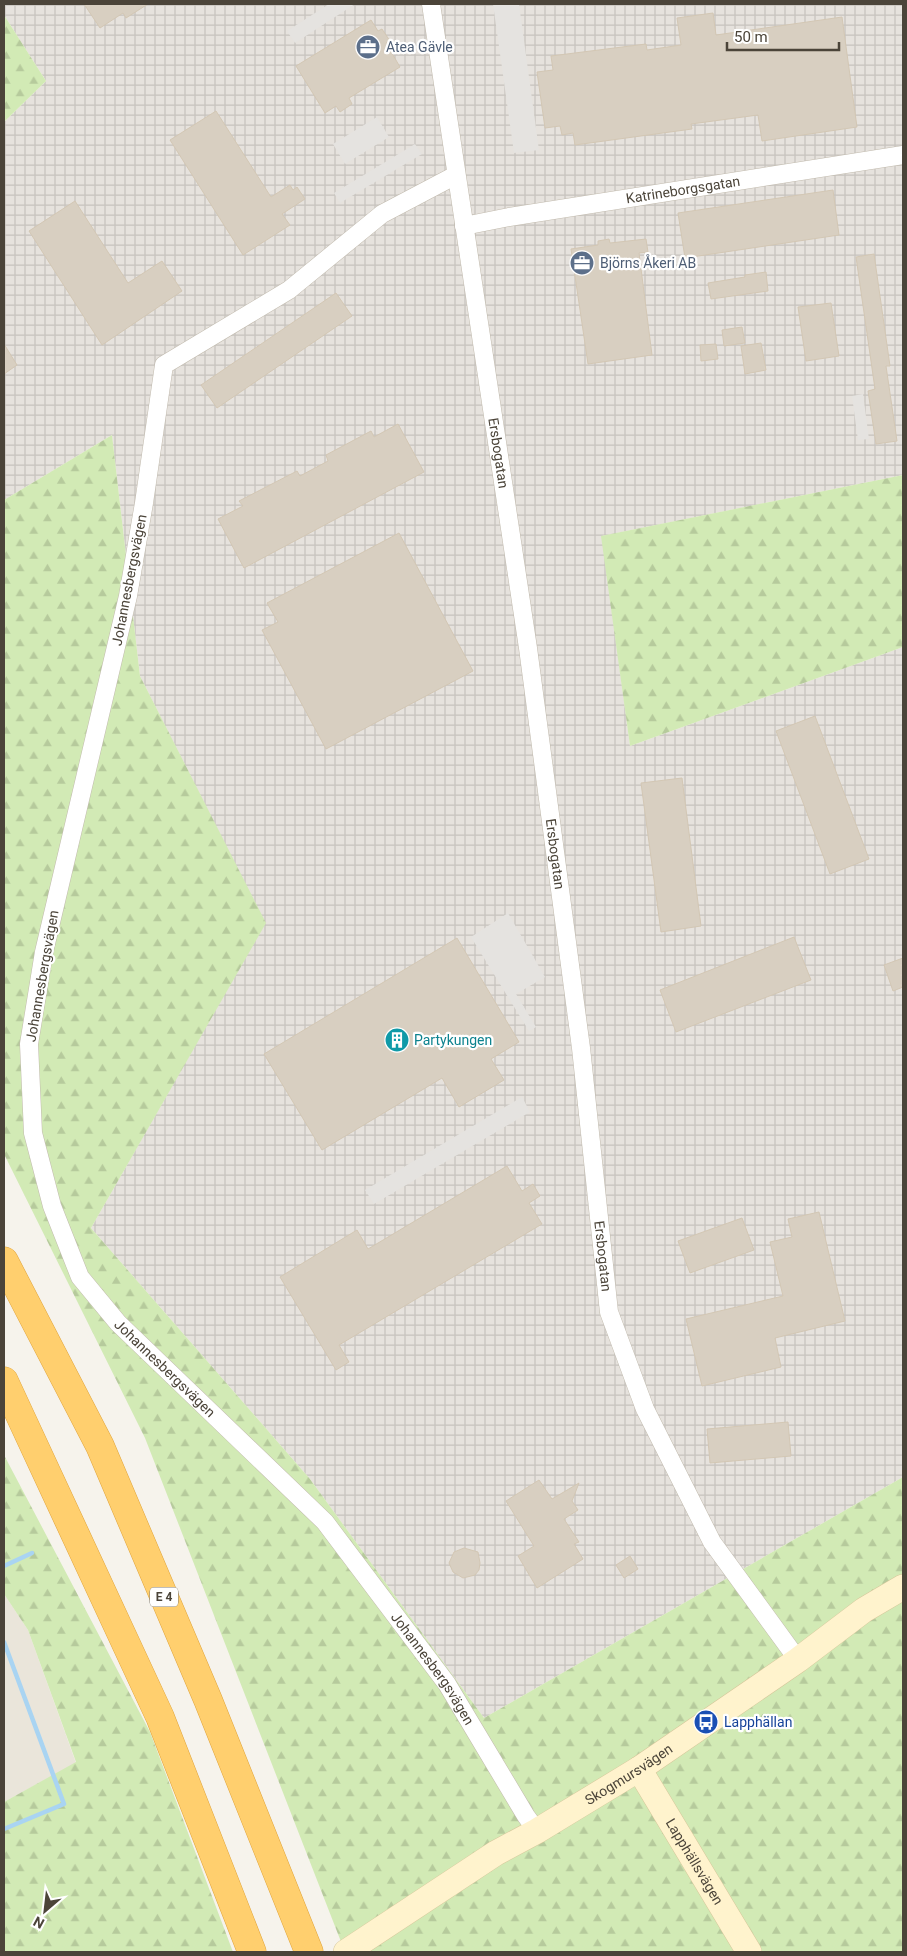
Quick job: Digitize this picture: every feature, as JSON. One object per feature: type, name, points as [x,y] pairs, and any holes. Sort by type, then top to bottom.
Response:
[{"type":"highway","name":"E 4","points":[[4,1261],[100,1446],[208,1700],[307,1947]]},
{"type":"highway","points":[[4,1381],[160,1717],[252,1952]]},
{"type":"street","name":"Ersbogatan","points":[[431,4],[528,648],[581,1048],[609,1312],[645,1409],[712,1542],[798,1660]]},
{"type":"street","name":"Katrineborgsgatan","points":[[464,226],[509,217],[903,155]]},
{"type":"street","name":"Johannesbergsvägen","points":[[456,175],[382,214],[289,290],[164,365],[128,596],[44,952],[29,1044],[33,1133],[52,1206],[80,1277],[118,1323],[325,1522],[447,1684],[526,1816],[537,1831]]},
{"type":"street","name":"Skogmursvägen","points":[[346,1952],[496,1853],[537,1831],[639,1769],[798,1660],[864,1610],[903,1587]]},
{"type":"street","name":"Lapphällsvägen","points":[[639,1769],[749,1952]]},
{"type":"shaded area","points":[[4,4],[903,4],[903,475],[602,536],[630,746],[903,647],[903,1477],[484,1718],[310,1479],[91,1228],[265,923],[140,676],[112,435],[4,500],[4,122],[46,81],[4,15]]},
{"type":"shaded area","points":[[329,4],[355,4],[295,43],[287,31]]},
{"type":"shaded area","points":[[493,4],[519,4],[539,150],[514,153]]},
{"type":"shaded area","points":[[377,117],[389,137],[345,164],[333,144]]},
{"type":"shaded area","points":[[415,144],[422,154],[340,203],[334,193]]},
{"type":"shaded area","points":[[863,394],[869,439],[858,440],[852,396]]},
{"type":"shaded area","points":[[508,913],[545,977],[516,994],[536,1027],[529,1031],[471,937]]},
{"type":"shaded area","points":[[522,1097],[530,1112],[374,1204],[365,1190]]},
{"type":"shaded area","points":[[4,1594],[28,1630],[76,1763],[4,1802]]},
{"type":"green space","points":[[4,15],[46,81],[4,122]]},
{"type":"green space","points":[[112,435],[140,676],[266,923],[91,1228],[310,1479],[484,1718],[903,1477],[903,1952],[345,1952],[145,1438],[4,1154],[4,500]]},
{"type":"green space","points":[[903,475],[903,647],[630,746],[601,536]]},
{"type":"green space","points":[[4,1455],[150,1732],[233,1952],[4,1952],[4,1802],[76,1762],[28,1630],[4,1594]]},
{"type":"building","points":[[84,4],[148,4],[126,18],[123,13],[100,28]]},
{"type":"building","points":[[713,13],[716,35],[842,17],[857,127],[762,141],[758,115],[691,124],[692,129],[575,145],[573,133],[562,135],[560,126],[545,128],[537,72],[553,70],[551,56],[646,44],[647,50],[681,45],[677,18]]},
{"type":"building","points":[[371,20],[378,31],[382,29],[390,41],[386,43],[400,67],[349,98],[352,104],[340,112],[336,106],[325,113],[296,66]]},
{"type":"building","points":[[216,111],[271,197],[290,185],[293,190],[297,187],[305,199],[282,214],[290,225],[243,255],[170,140]]},
{"type":"building","points":[[833,190],[839,235],[685,258],[678,213]]},
{"type":"building","points":[[75,201],[128,283],[162,261],[182,291],[102,345],[29,231]]},
{"type":"building","points":[[609,239],[610,243],[646,239],[648,252],[639,253],[652,355],[588,364],[571,249],[598,245],[598,241]]},
{"type":"building","points":[[874,254],[890,366],[886,366],[897,441],[876,444],[868,391],[875,389],[856,257]]},
{"type":"building","points":[[766,272],[768,291],[711,299],[708,283]]},
{"type":"building","points":[[336,293],[352,316],[217,408],[201,385]]},
{"type":"building","points":[[831,303],[839,356],[806,361],[798,307]]},
{"type":"building","points":[[742,327],[745,343],[724,346],[722,330]]},
{"type":"building","points":[[761,343],[766,370],[745,374],[741,346]]},
{"type":"building","points":[[4,344],[17,365],[4,374]]},
{"type":"building","points":[[716,344],[718,359],[701,361],[700,345]]},
{"type":"building","points":[[398,424],[424,472],[244,568],[218,519],[243,506],[239,501],[297,471],[300,476],[328,461],[326,455],[371,431],[374,437]]},
{"type":"building","points":[[399,533],[473,671],[326,749],[262,630],[278,622],[267,603]]},
{"type":"building","points":[[815,716],[869,859],[830,874],[776,731]]},
{"type":"building","points":[[682,778],[701,926],[661,932],[641,783]]},
{"type":"building","points":[[794,937],[811,980],[676,1032],[660,990]]},
{"type":"building","name":"Partykungen","points":[[457,938],[519,1042],[491,1059],[504,1080],[459,1107],[442,1078],[322,1150],[264,1054]]},
{"type":"building","points":[[903,958],[903,987],[893,991],[884,965]]},
{"type":"building","points":[[507,1166],[522,1191],[533,1184],[540,1196],[529,1203],[542,1224],[339,1345],[349,1362],[336,1370],[280,1277],[357,1230],[368,1249]]},
{"type":"building","points":[[819,1212],[845,1321],[775,1338],[781,1367],[702,1386],[686,1319],[783,1296],[770,1242],[792,1237],[788,1219]]},
{"type":"building","points":[[742,1218],[754,1250],[690,1273],[678,1241]]},
{"type":"building","points":[[788,1422],[791,1456],[710,1463],[707,1429]]},
{"type":"building","points":[[539,1480],[552,1499],[579,1483],[572,1501],[578,1510],[564,1519],[579,1542],[574,1544],[583,1559],[537,1588],[518,1556],[534,1546],[506,1501]]},
{"type":"building","points":[[464,1548],[478,1552],[480,1563],[479,1570],[475,1575],[463,1578],[453,1572],[449,1563],[454,1552]]},
{"type":"building","points":[[630,1556],[638,1569],[624,1578],[616,1565]]},
{"type":"waterway","points":[[4,1566],[32,1553]]},
{"type":"waterway","points":[[4,1642],[64,1804],[4,1829]]},
{"type":"place","name":"Atea Gävle","points":[[368,47]]},
{"type":"place","name":"Björns Åkeri AB","points":[[582,263]]},
{"type":"place","name":"Partykungen","points":[[397,1040]]},
{"type":"place","name":"Lapphällan","points":[[706,1722]]}]
